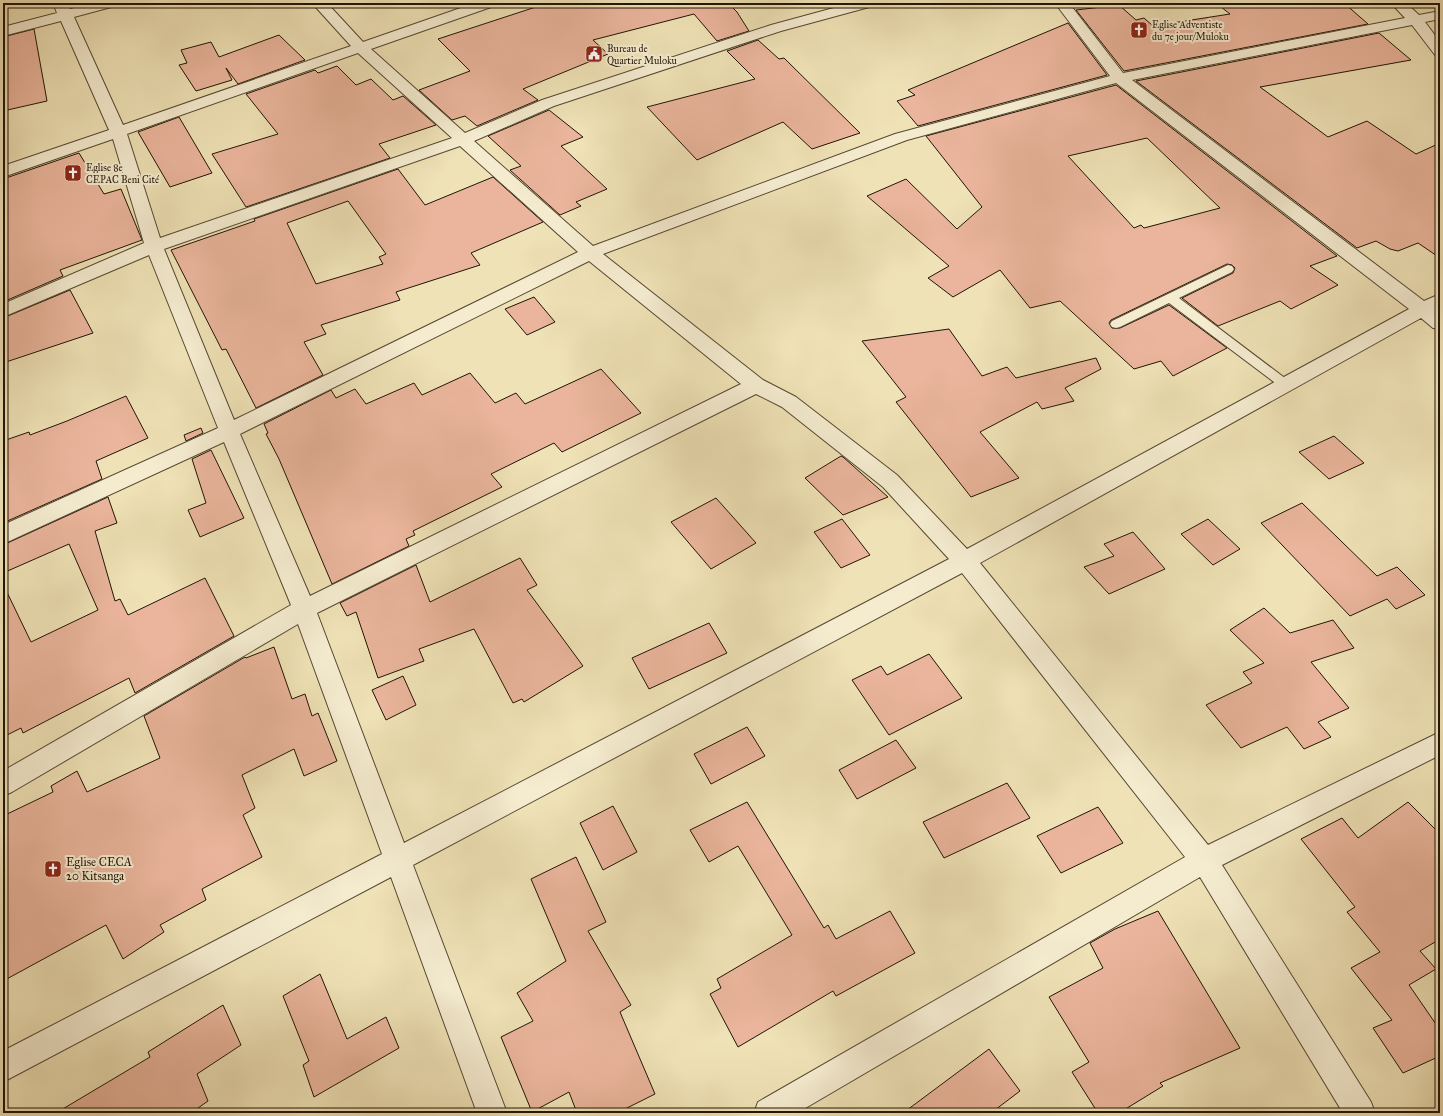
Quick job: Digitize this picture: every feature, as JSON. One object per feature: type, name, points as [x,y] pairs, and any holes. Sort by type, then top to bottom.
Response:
[{"type":"street","points":[[3,32],[63,9],[110,3]]},
{"type":"street","points":[[319,3],[361,48],[590,253],[756,385],[789,402],[890,481],[965,561],[1204,860],[1360,1113]]},
{"type":"street","points":[[3,172],[119,133],[489,3]]},
{"type":"street","points":[[3,311],[154,246],[464,139],[548,103],[776,28],[868,3]]},
{"type":"street","points":[[3,1067],[965,561],[1286,385],[1435,311],[1119,78],[1062,3]]},
{"type":"street","points":[[1398,3],[1417,20],[1440,52]]},
{"type":"street","points":[[63,9],[119,133],[154,246],[229,431],[304,609],[492,1113]]},
{"type":"street","points":[[3,535],[229,431],[590,253],[901,137],[1119,78],[1440,15]]},
{"type":"street","points":[[3,784],[304,609],[756,385]]},
{"type":"street","points":[[769,1113],[1204,860],[1440,743]]},
{"type":"lane","points":[[1116,324],[1228,269]]},
{"type":"lane","points":[[1170,297],[1286,385]]},
{"type":"building","points":[[548,3],[728,3],[737,12],[749,31],[717,41],[694,14],[593,40],[608,54],[523,89],[538,100],[477,126],[465,116],[452,120],[419,90],[470,71],[438,39]]},
{"type":"building","points":[[1216,3],[1344,3],[1368,24],[1124,71],[1076,10],[1119,5],[1136,20],[1144,18],[1153,26],[1230,14]]},
{"type":"building","points":[[1068,23],[1107,75],[918,126],[897,101],[915,95],[908,90]]},
{"type":"building","points":[[34,29],[47,101],[3,111],[3,37]]},
{"type":"building","points":[[1379,33],[1411,60],[1260,87],[1328,137],[1367,121],[1416,154],[1440,143],[1440,258],[1418,243],[1398,251],[1390,249],[1376,241],[1357,248],[1136,81]]},
{"type":"building","points":[[279,35],[305,60],[238,84],[226,68],[232,80],[196,91],[179,65],[187,63],[181,50],[211,42],[219,57]]},
{"type":"building","points":[[758,40],[779,59],[784,58],[860,133],[812,149],[783,122],[697,160],[647,107],[755,79],[727,51]]},
{"type":"building","points":[[337,66],[356,85],[371,79],[393,100],[403,96],[436,125],[379,144],[390,158],[246,207],[212,154],[278,134],[246,94],[315,70],[318,73]]},
{"type":"building","points":[[1116,85],[1337,256],[1310,266],[1338,285],[1291,309],[1280,301],[1218,326],[1182,298],[1233,273],[1235,268],[1232,265],[1227,264],[1111,320],[1109,323],[1112,328],[1120,328],[1169,305],[1227,348],[1173,376],[1161,361],[1134,369],[1060,301],[1030,308],[1000,270],[953,297],[928,278],[949,266],[867,196],[906,179],[957,229],[982,207],[926,136]],"holes":[[[1147,138],[1220,208],[1144,228],[1141,225],[1134,228],[1068,156]]]},
{"type":"building","points":[[549,110],[583,137],[561,146],[607,189],[576,202],[581,206],[560,215],[510,170],[521,166],[488,136]]},
{"type":"building","points":[[179,117],[212,173],[170,187],[138,132]]},
{"type":"building","points":[[79,153],[104,194],[121,189],[142,240],[60,270],[63,276],[3,302],[3,179]]},
{"type":"building","points":[[398,169],[425,205],[493,177],[543,222],[471,253],[480,265],[396,292],[400,300],[321,325],[326,334],[304,342],[323,375],[256,408],[226,349],[222,350],[171,250],[255,221],[254,219]],"holes":[[[348,201],[386,254],[379,257],[383,264],[316,284],[287,223]]]},
{"type":"building","points":[[70,290],[93,333],[3,363],[3,318]]},
{"type":"building","points":[[534,297],[555,322],[527,335],[505,309]]},
{"type":"building","points":[[949,329],[982,376],[1007,367],[1016,378],[1096,358],[1101,369],[1065,388],[1074,401],[1042,409],[1037,402],[980,432],[1019,478],[971,497],[896,402],[906,397],[862,341]]},
{"type":"building","points":[[601,369],[641,413],[562,452],[554,443],[491,474],[502,487],[413,531],[415,535],[406,539],[409,546],[332,584],[279,459],[266,434],[268,433],[264,424],[331,390],[336,398],[355,389],[366,404],[414,383],[422,395],[470,373],[495,403],[516,393],[525,404]]},
{"type":"building","points":[[126,396],[148,438],[96,461],[102,479],[3,523],[3,441],[29,432],[30,435]]},
{"type":"building","points":[[201,428],[203,433],[186,441],[184,435]]},
{"type":"building","points":[[1334,436],[1364,463],[1329,479],[1299,452]]},
{"type":"building","points":[[211,450],[244,518],[200,537],[188,510],[206,503],[192,459]]},
{"type":"building","points":[[841,456],[888,497],[843,515],[805,478]]},
{"type":"building","points":[[108,497],[117,523],[95,531],[115,601],[120,599],[128,615],[205,578],[234,636],[135,693],[129,678],[23,733],[21,728],[3,737],[3,584],[31,642],[98,610],[69,544],[3,573],[3,545]]},
{"type":"building","points":[[716,498],[756,543],[711,569],[671,522]]},
{"type":"building","points":[[1302,503],[1377,576],[1397,567],[1425,595],[1396,609],[1387,599],[1350,616],[1261,523]]},
{"type":"building","points":[[842,519],[870,555],[841,568],[814,532]]},
{"type":"building","points":[[1208,519],[1240,549],[1213,565],[1181,534]]},
{"type":"building","points":[[1133,532],[1165,569],[1109,594],[1084,567],[1114,556],[1104,544]]},
{"type":"building","points":[[520,558],[537,585],[527,590],[583,666],[524,702],[522,699],[513,703],[474,629],[419,649],[424,661],[378,678],[356,612],[347,616],[340,603],[416,565],[430,602]]},
{"type":"building","points":[[1264,608],[1290,633],[1333,620],[1354,648],[1311,662],[1349,708],[1318,722],[1331,737],[1304,749],[1287,727],[1241,748],[1206,705],[1252,683],[1243,672],[1264,663],[1230,630]]},
{"type":"building","points":[[709,623],[727,653],[649,689],[632,658]]},
{"type":"building","points":[[274,647],[292,699],[305,694],[312,716],[318,713],[337,761],[304,776],[294,749],[242,775],[255,808],[243,815],[262,857],[202,889],[206,900],[160,925],[164,932],[123,959],[106,925],[3,981],[3,816],[53,792],[51,786],[77,771],[87,792],[160,758],[144,716],[245,657],[246,658]]},
{"type":"building","points":[[929,654],[962,698],[889,735],[852,680],[881,666],[887,675]]},
{"type":"building","points":[[403,676],[416,705],[386,720],[372,690]]},
{"type":"building","points":[[747,727],[765,756],[711,784],[694,754]]},
{"type":"building","points":[[896,740],[916,768],[857,799],[839,770]]},
{"type":"building","points":[[1007,783],[1030,818],[944,858],[923,822]]},
{"type":"building","points":[[747,802],[824,928],[828,925],[836,939],[890,911],[915,953],[836,996],[833,991],[738,1047],[710,994],[721,988],[717,979],[792,935],[738,846],[709,862],[690,830]]},
{"type":"building","points":[[1408,802],[1440,834],[1440,939],[1420,951],[1436,969],[1409,985],[1440,1030],[1440,1056],[1403,1073],[1373,1028],[1392,1020],[1351,968],[1380,952],[1347,912],[1355,907],[1301,839],[1342,818],[1358,838]]},
{"type":"building","points":[[613,806],[637,852],[603,870],[580,823]]},
{"type":"building","points":[[1098,807],[1123,843],[1061,873],[1037,836]]},
{"type":"building","points":[[576,857],[606,922],[588,931],[631,1005],[620,1012],[655,1094],[617,1113],[577,1113],[569,1092],[532,1112],[501,1037],[533,1021],[517,993],[566,961],[531,879]]},
{"type":"building","points":[[1158,911],[1240,1048],[1160,1083],[1163,1086],[1119,1113],[1098,1113],[1072,1072],[1089,1062],[1049,997],[1103,968],[1090,943],[1115,929]]},
{"type":"building","points":[[320,974],[347,1039],[386,1017],[399,1048],[314,1097],[303,1065],[309,1061],[283,996]]},
{"type":"building","points":[[223,1005],[241,1045],[197,1074],[208,1101],[191,1113],[56,1113],[150,1057],[148,1052]]},
{"type":"building","points":[[989,1049],[1020,1091],[991,1113],[903,1113]]},
{"type":"place","name":"Eglise Adventiste du 7e jour/Muloku","points":[[1139,30]]},
{"type":"place","name":"Bureau de Quartier Muloku","points":[[594,54]]},
{"type":"place","name":"Eglise 8e CEPAC Beni Cité","points":[[73,173]]},
{"type":"place","name":"Eglise CECA 20 Kitsanga","points":[[53,869]]}]
